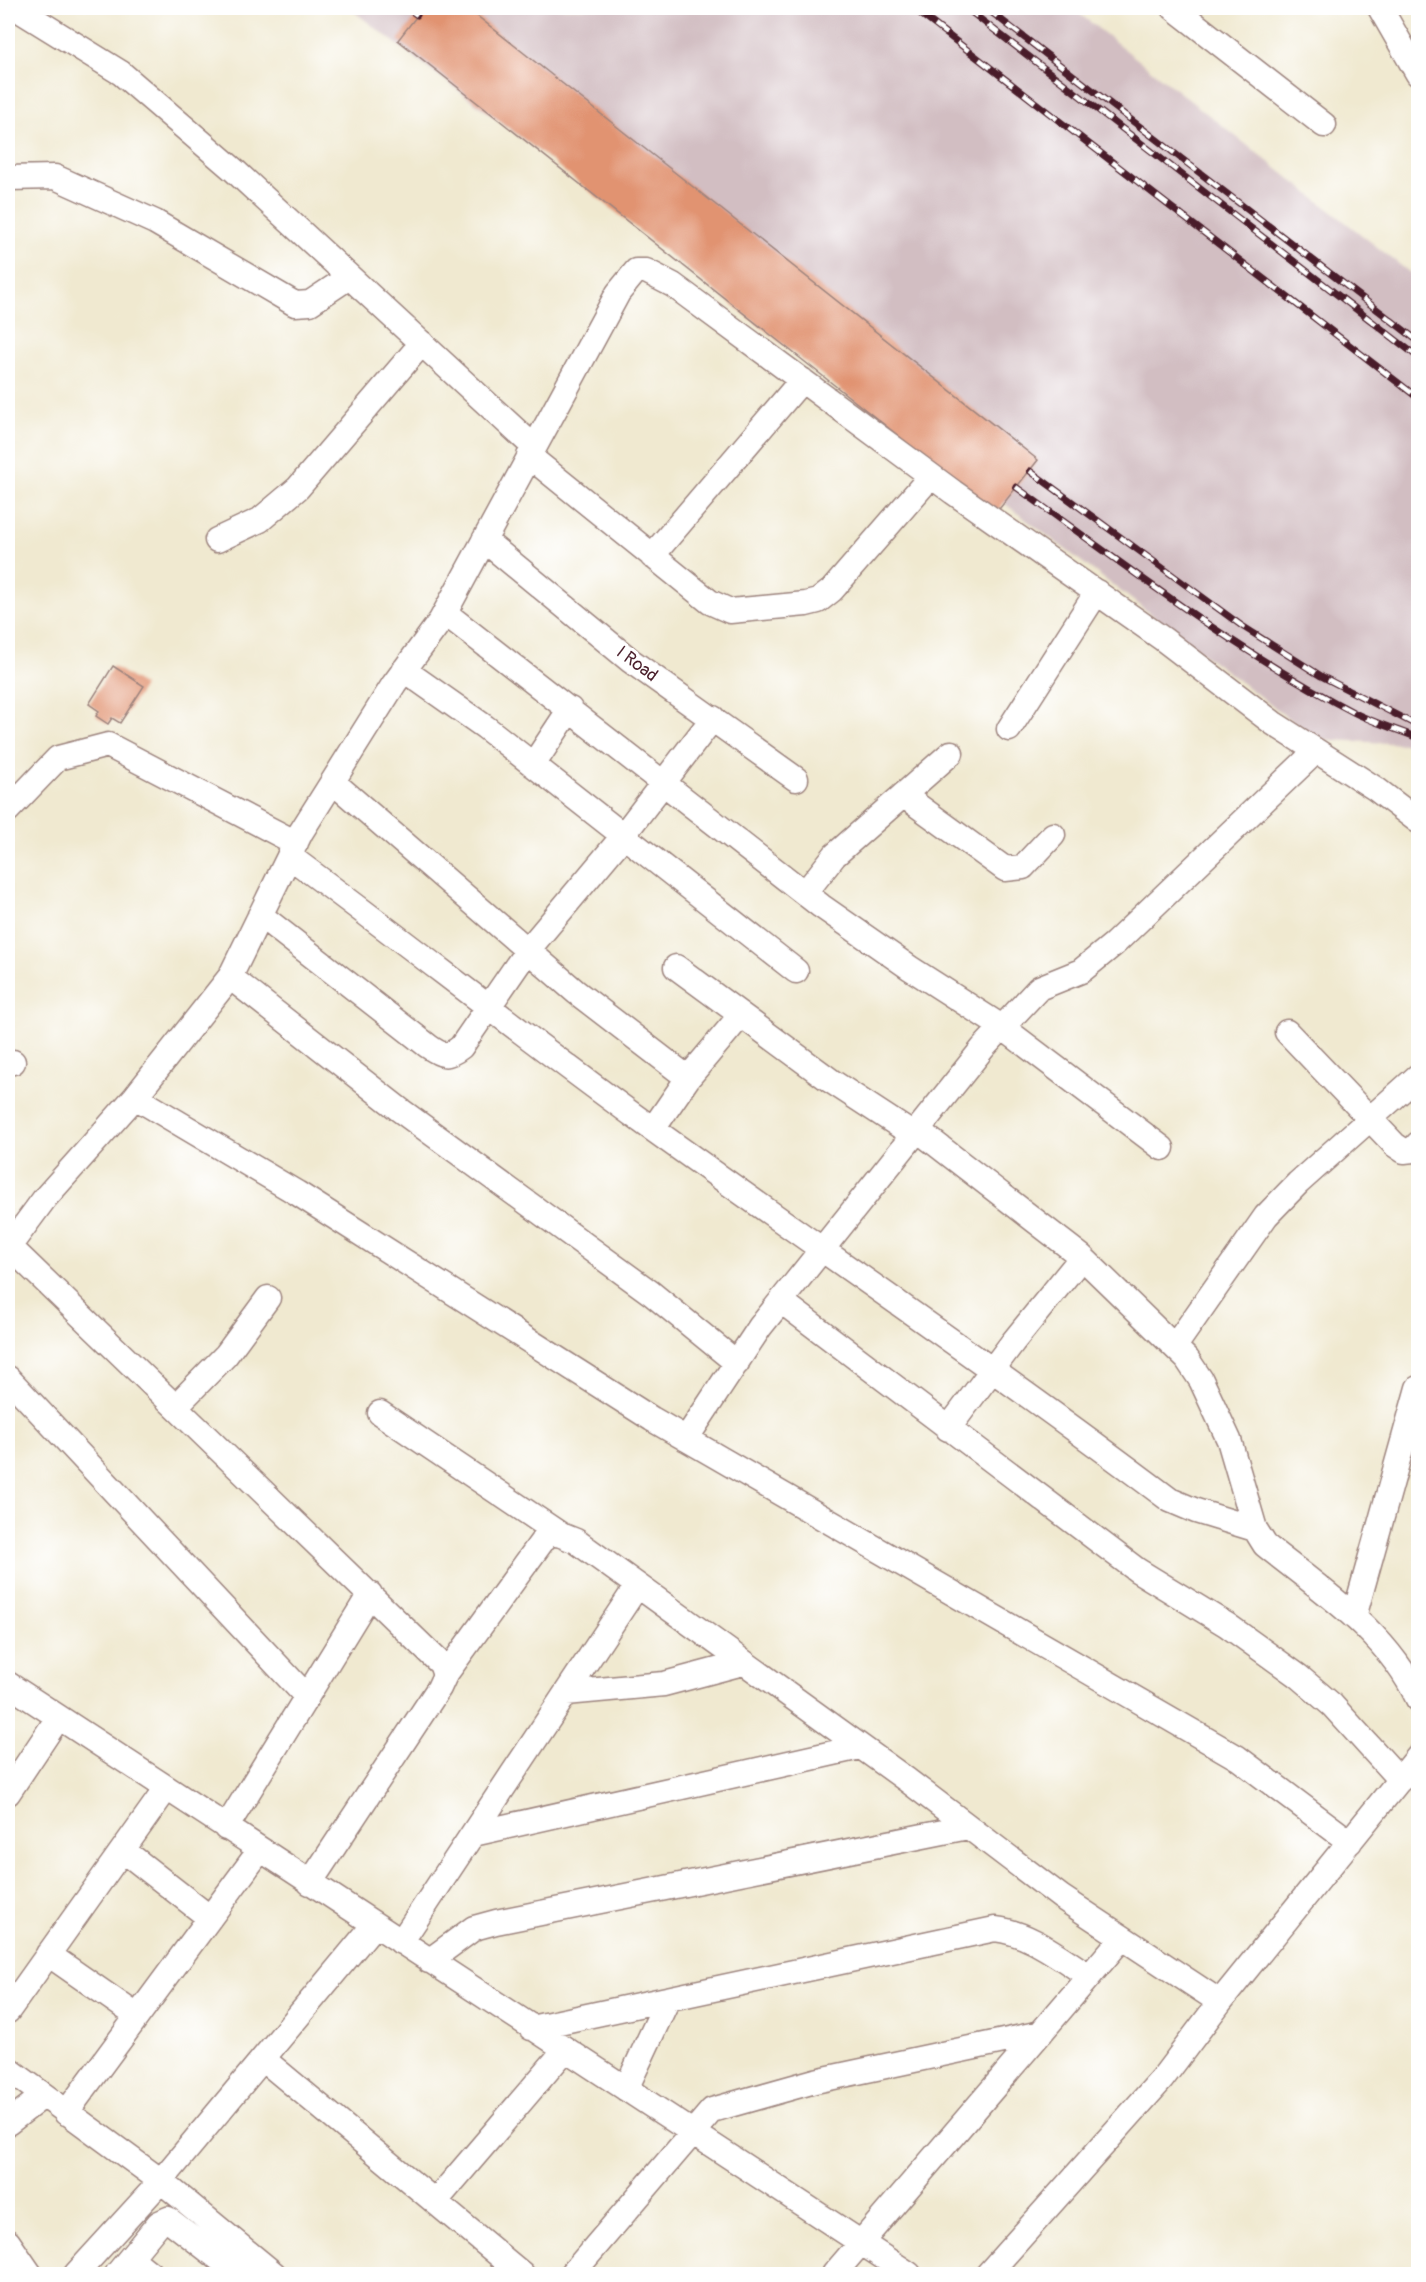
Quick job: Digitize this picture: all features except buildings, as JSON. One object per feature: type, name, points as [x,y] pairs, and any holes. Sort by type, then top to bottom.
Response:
[{"type":"street","points":[[16,8],[121,73],[235,171],[422,343],[532,452],[652,556],[720,609],[730,611],[818,601],[832,590],[931,476]]},
{"type":"street","points":[[1174,8],[1324,125]]},
{"type":"street","points":[[1380,8],[1419,74]]},
{"type":"street","points":[[8,178],[54,177],[155,222],[295,304],[310,303],[349,277]]},
{"type":"street","points":[[445,1675],[441,1664],[370,1594],[8,1247],[45,1198],[135,1097],[230,977],[292,850],[404,670],[445,613],[618,293],[636,271],[646,271],[673,285],[931,476],[1163,639],[1273,723],[1376,789],[1419,821]]},
{"type":"street","points":[[217,540],[260,520],[282,504],[363,416],[422,343]]},
{"type":"street","points":[[652,556],[802,380]]},
{"type":"street","name":"I Road","points":[[484,540],[631,661],[796,779]]},
{"type":"street","points":[[1009,729],[1096,592]]},
{"type":"street","points":[[445,613],[805,893],[910,968],[1002,1027],[1162,1148]]},
{"type":"street","points":[[404,670],[485,727],[796,971]]},
{"type":"street","points":[[533,765],[570,709]]},
{"type":"street","points":[[260,915],[442,1055],[450,1056],[461,1047],[527,951],[623,835],[713,718]]},
{"type":"street","points":[[8,810],[58,758],[108,745],[292,850],[489,1008],[653,1129],[993,1369],[1170,1500],[1196,1511],[1255,1529]]},
{"type":"street","points":[[686,1439],[781,1301],[1002,1027],[1039,988],[1081,971],[1114,944],[1316,751]]},
{"type":"street","points":[[805,893],[835,855],[951,753]]},
{"type":"street","points":[[333,782],[527,951],[688,1078]]},
{"type":"street","points":[[903,795],[1005,869],[1023,867],[1053,835]]},
{"type":"street","points":[[676,967],[831,1081],[917,1134],[1082,1257],[1175,1346],[1201,1380],[1229,1440],[1255,1529],[1265,1545],[1354,1617],[1388,1649],[1407,1675],[1419,1699]]},
{"type":"street","points":[[230,977],[400,1110],[651,1293],[737,1362]]},
{"type":"street","points":[[653,1129],[688,1078],[741,1015]]},
{"type":"street","points":[[1287,1032],[1404,1151],[1413,1150],[1419,1144]]},
{"type":"street","points":[[1175,1346],[1266,1215],[1298,1183],[1419,1076]]},
{"type":"street","points":[[135,1097],[297,1193],[686,1439],[1238,1758],[1350,1842]]},
{"type":"street","points":[[948,1429],[1082,1257]]},
{"type":"street","points":[[176,1406],[226,1355],[268,1298]]},
{"type":"street","points":[[781,1301],[948,1429],[1065,1513],[1137,1570],[1227,1625],[1298,1676],[1332,1705],[1400,1780]]},
{"type":"street","points":[[8,1378],[307,1697]]},
{"type":"street","points":[[1354,1617],[1419,1388]]},
{"type":"street","points":[[380,1413],[561,1535],[576,1541],[860,1747],[1061,1897],[1220,2002]]},
{"type":"street","points":[[310,1883],[445,1675],[543,1540],[549,1533],[561,1535]]},
{"type":"street","points":[[401,1942],[637,1586]]},
{"type":"street","points":[[226,1828],[370,1594]]},
{"type":"street","points":[[566,1693],[664,1684],[743,1663]]},
{"type":"street","points":[[8,1684],[909,2274]]},
{"type":"street","points":[[8,1793],[58,1718]]},
{"type":"street","points":[[473,1834],[860,1747]]},
{"type":"street","points":[[988,2274],[1162,2079],[1220,2002],[1419,1757]]},
{"type":"street","points":[[8,2011],[166,1789]]},
{"type":"street","points":[[429,1960],[474,1928],[496,1922],[968,1827]]},
{"type":"street","points":[[123,1850],[210,1918]]},
{"type":"street","points":[[66,2113],[260,1850]]},
{"type":"street","points":[[76,2274],[161,2181],[374,1925]]},
{"type":"street","points":[[531,2028],[995,1929],[1010,1930],[1027,1937],[1089,1976]]},
{"type":"street","points":[[834,2274],[1122,1938]]},
{"type":"street","points":[[48,1954],[137,2016]]},
{"type":"street","points":[[626,2089],[668,1999]]},
{"type":"street","points":[[572,2274],[712,2110],[815,2081],[1041,2033]]},
{"type":"street","points":[[435,2202],[565,2050]]},
{"type":"street","points":[[263,2059],[522,2274]]},
{"type":"street","points":[[8,2069],[161,2181],[274,2274]]},
{"type":"street","points":[[8,2123],[44,2096]]},
{"type":"street","points":[[151,2274],[124,2266],[159,2223],[168,2219],[238,2274]]},
{"type":"street","points":[[8,2242],[30,2274]]},
{"type":"shaded area","points":[[349,8],[1072,8],[1418,279],[1418,751],[1404,744],[1316,739]]},
{"type":"railway","points":[[407,8],[417,15]]},
{"type":"railway","points":[[913,8],[1418,398]]},
{"type":"railway","points":[[966,8],[1418,357]]},
{"type":"railway","points":[[986,8],[1418,341]]},
{"type":"railway","points":[[1030,471],[1242,626],[1321,676],[1418,726]]},
{"type":"railway","points":[[1016,487],[1140,577],[1267,663],[1355,713],[1418,738]]}]
